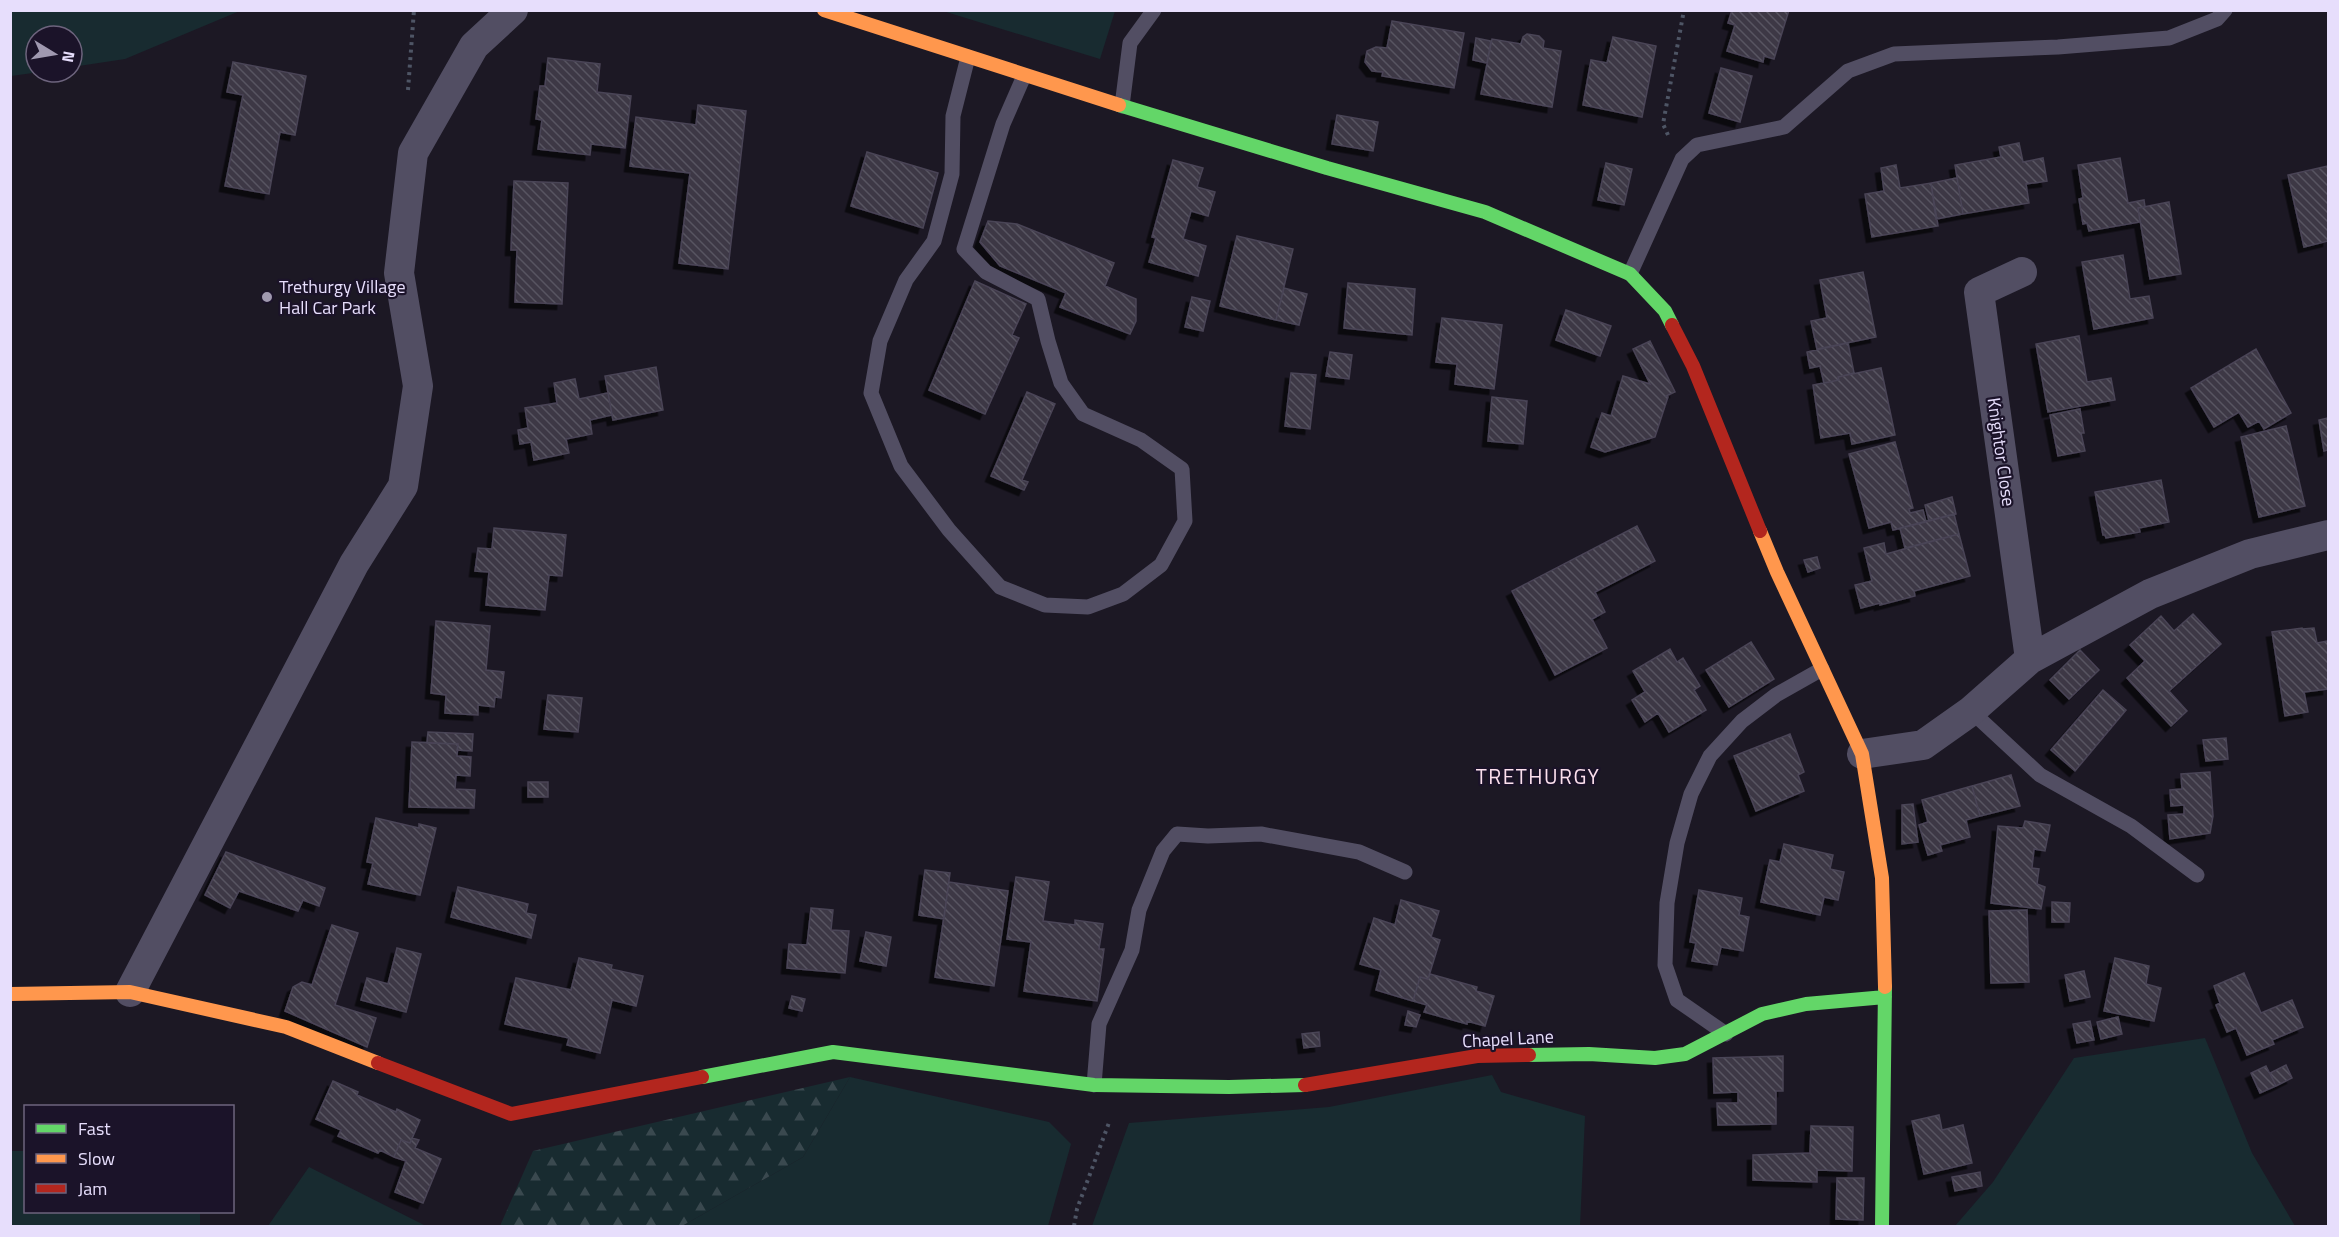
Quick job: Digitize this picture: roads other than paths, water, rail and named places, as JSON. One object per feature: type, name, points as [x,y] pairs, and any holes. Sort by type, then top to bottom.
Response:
[{"type":"street","points":[[474,46],[476,10]]},
{"type":"street","points":[[130,992],[354,564],[403,486],[418,386],[399,273],[413,153],[474,46],[513,10]]},
{"type":"street","points":[[824,10],[1122,106],[1327,168],[1485,212],[1630,274],[1665,311],[1693,366],[1777,572],[1862,754],[1882,879],[1885,997],[1882,1227]]},
{"type":"street","name":"Knightor Close","points":[[2022,272],[1979,292],[2030,659]]},
{"type":"street","points":[[1862,754],[1923,745],[1971,711],[2030,659],[2150,594],[2250,554],[2328,535]]},
{"type":"street","name":"Chapel Lane","points":[[10,994],[130,992],[286,1027],[511,1114],[833,1052],[1094,1085],[1305,1085],[1477,1056],[1589,1054],[1655,1058],[1685,1054],[1762,1014],[1806,1004],[1885,997]]},
{"type":"lane","points":[[1122,106],[1130,43],[1155,10]]},
{"type":"lane","points":[[1630,274],[1682,159],[1698,145],[1784,127],[1848,71],[1894,54],[2058,47],[2169,38],[2217,19],[2225,10]]},
{"type":"lane","points":[[968,57],[953,116],[952,174],[933,241],[906,280],[880,341],[871,393],[901,466],[949,530],[1000,587],[1045,605],[1088,607],[1123,594],[1161,565],[1185,521],[1182,469],[1141,440],[1083,414],[1061,382],[1038,299],[986,272],[964,249],[1004,124],[1024,76]]},
{"type":"lane","points":[[1726,1034],[1677,1000],[1665,965],[1667,903],[1677,843],[1691,794],[1710,756],[1742,721],[1776,695],[1822,669]]},
{"type":"lane","points":[[1971,711],[2040,775],[2131,826],[2197,875]]},
{"type":"lane","points":[[1094,1085],[1099,1024],[1132,950],[1139,910],[1163,851],[1177,834],[1208,836],[1261,834],[1359,852],[1406,872]]},
{"type":"place","name":"Trethurgy Village Hall Car Park","points":[[267,297]]},
{"type":"district","name":"TRETHURGY","points":[[1538,777]]}]
